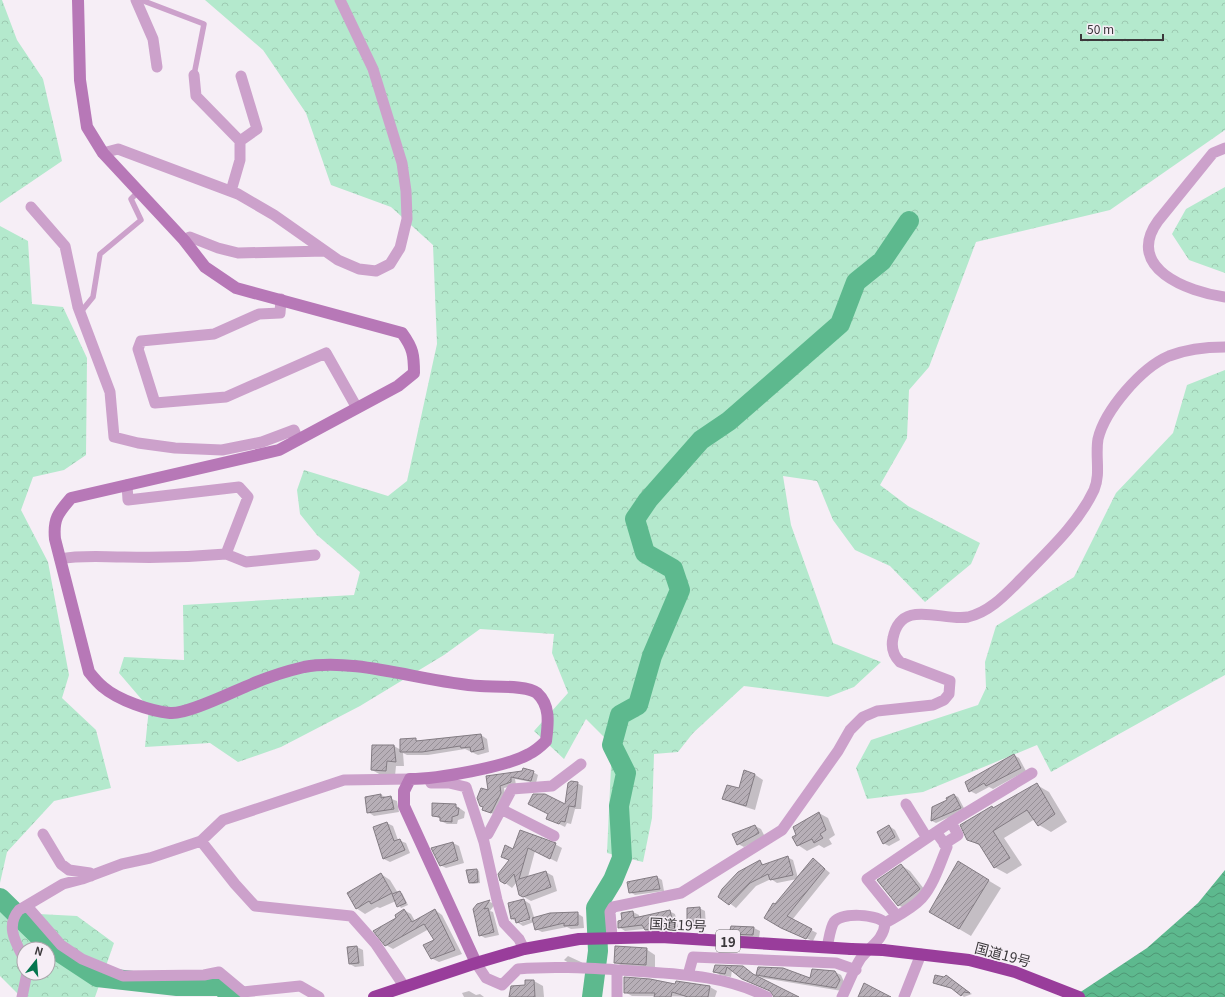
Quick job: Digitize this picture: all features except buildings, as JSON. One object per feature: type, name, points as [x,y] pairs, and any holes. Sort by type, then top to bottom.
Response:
[{"type":"highway","name":"国道19号","points":[[374,997],[404,986],[524,949],[579,939],[608,937],[661,937],[883,950],[969,960],[1015,972],[1079,997]]},
{"type":"street","points":[[16,942],[12,929],[14,916],[19,910],[63,884],[91,876],[122,864],[150,858],[201,841],[222,820],[344,780],[410,778],[429,779],[512,761],[528,754],[546,741],[548,716],[544,703],[536,692],[521,688],[459,685],[355,667],[321,665],[304,668],[254,683],[196,707],[172,714],[149,708],[117,696],[103,687],[89,672],[53,527],[58,513],[71,498],[279,450],[398,386],[414,373],[413,349],[402,333],[236,288],[205,267],[184,240],[103,153],[87,127],[83,110],[80,80],[78,0]]},
{"type":"street","points":[[136,0],[153,39],[157,67]]},
{"type":"street","points":[[103,153],[118,150],[231,191],[274,215],[338,260],[360,269],[376,271],[390,264],[400,248],[407,219],[406,191],[402,163],[373,69],[340,0]]},
{"type":"street","points":[[194,75],[196,96],[240,141],[240,160],[231,191]]},
{"type":"street","points":[[240,141],[257,129],[241,76]]},
{"type":"street","points":[[1225,148],[1213,153],[1158,221],[1148,239],[1148,249],[1152,261],[1170,279],[1192,289],[1225,297]]},
{"type":"street","points":[[31,207],[66,246],[80,313],[110,392],[114,437],[138,443],[168,447],[222,450],[262,442],[294,430],[298,440]]},
{"type":"street","points":[[184,240],[190,237],[218,248],[238,253],[325,251]]},
{"type":"street","points":[[281,299],[280,312],[259,314],[214,334],[141,340],[138,350],[155,403],[226,397],[326,353],[357,408]]},
{"type":"street","points":[[608,937],[610,912],[613,907],[681,893],[782,830],[838,751],[850,730],[863,717],[877,711],[933,705],[944,700],[949,694],[950,680],[900,662],[896,658],[892,642],[894,630],[899,623],[910,615],[926,613],[967,617],[985,610],[1003,598],[1054,545],[1077,516],[1093,491],[1098,477],[1098,441],[1100,432],[1103,424],[1122,396],[1152,366],[1168,357],[1188,350],[1206,347],[1225,347]]},
{"type":"street","points":[[127,485],[128,500],[239,487],[248,497],[226,554]]},
{"type":"street","points":[[60,559],[77,556],[184,557],[226,554],[246,562],[315,555]]},
{"type":"street","points":[[482,835],[488,834],[512,789],[552,786],[581,764]]},
{"type":"street","points":[[896,916],[867,879],[951,822],[1032,773]]},
{"type":"street","points":[[410,778],[404,791],[404,806],[476,963],[486,978],[502,985],[518,969],[564,967],[617,970],[688,975],[718,979],[750,988],[767,997]]},
{"type":"street","points":[[429,779],[431,783],[449,783],[466,787],[482,835],[497,900],[504,923],[519,939],[524,949]]},
{"type":"street","points":[[885,923],[922,898],[938,872],[947,848],[944,844],[931,835],[906,804]]},
{"type":"street","points":[[501,809],[554,836]]},
{"type":"street","points":[[944,844],[958,835],[951,822]]},
{"type":"street","points":[[43,834],[61,864],[70,870],[90,873],[91,876]]},
{"type":"street","points":[[201,841],[235,884],[255,906],[351,916],[375,943],[404,986]]},
{"type":"street","points":[[27,906],[61,945],[82,959],[123,976],[204,975],[218,972],[243,992],[300,986],[318,997]]},
{"type":"street","points":[[827,947],[834,923],[840,917],[870,916],[881,918],[885,923],[884,931],[874,946],[861,958],[842,997]]},
{"type":"street","points":[[904,997],[921,954]]},
{"type":"street","points":[[688,975],[693,957],[836,963],[856,970]]},
{"type":"street","points":[[617,970],[617,997]]},
{"type":"street","points":[[22,997],[25,981]]},
{"type":"lane","points":[[142,0],[204,24],[194,75]]},
{"type":"lane","points":[[80,313],[93,297],[100,254],[141,220],[131,199],[139,191]]},
{"type":"green space","points":[[0,0],[2,0],[17,40],[43,79],[62,161],[0,203]]},
{"type":"green space","points":[[205,0],[1225,0],[1225,130],[1110,210],[976,242],[929,367],[909,390],[907,438],[880,485],[908,506],[980,543],[971,564],[925,602],[890,566],[855,550],[833,520],[817,481],[783,476],[791,525],[833,643],[881,662],[854,687],[828,697],[744,686],[693,733],[678,752],[654,754],[652,818],[643,862],[607,853],[612,745],[586,719],[564,759],[534,731],[568,693],[552,653],[554,634],[480,629],[444,655],[360,706],[281,747],[238,762],[210,743],[145,747],[149,708],[119,673],[124,657],[184,660],[183,605],[354,595],[360,572],[317,535],[300,514],[297,490],[304,470],[388,496],[407,481],[437,344],[433,245],[391,207],[331,185],[306,113],[263,50]]},
{"type":"green space","points":[[1225,187],[1225,273],[1189,260],[1172,234],[1186,209]]},
{"type":"green space","points":[[0,226],[28,241],[32,304],[63,307],[87,358],[86,455],[64,470],[33,477],[21,510],[48,562],[69,675],[62,698],[96,730],[111,788],[54,801],[7,852],[0,883]]},
{"type":"green space","points":[[1225,370],[1225,675],[1051,772],[1037,745],[923,792],[867,799],[856,768],[871,740],[978,705],[986,688],[985,662],[996,626],[1074,577],[1116,493],[1173,433],[1187,385]]},
{"type":"green space","points":[[0,912],[77,916],[114,943],[95,997],[21,997],[0,976]]},
{"type":"water","points":[[1225,870],[1225,997],[1073,997],[1147,948],[1198,903]]},
{"type":"waterway","points":[[592,997],[598,951],[596,908],[613,880],[622,858],[619,806],[626,773],[612,745],[620,715],[638,705],[652,656],[680,590],[673,569],[645,553],[635,519],[648,500],[701,440],[729,421],[840,324],[856,282],[882,261],[909,221]]},
{"type":"waterway","points":[[0,898],[47,944],[97,977],[177,986],[221,986],[232,997]]}]
